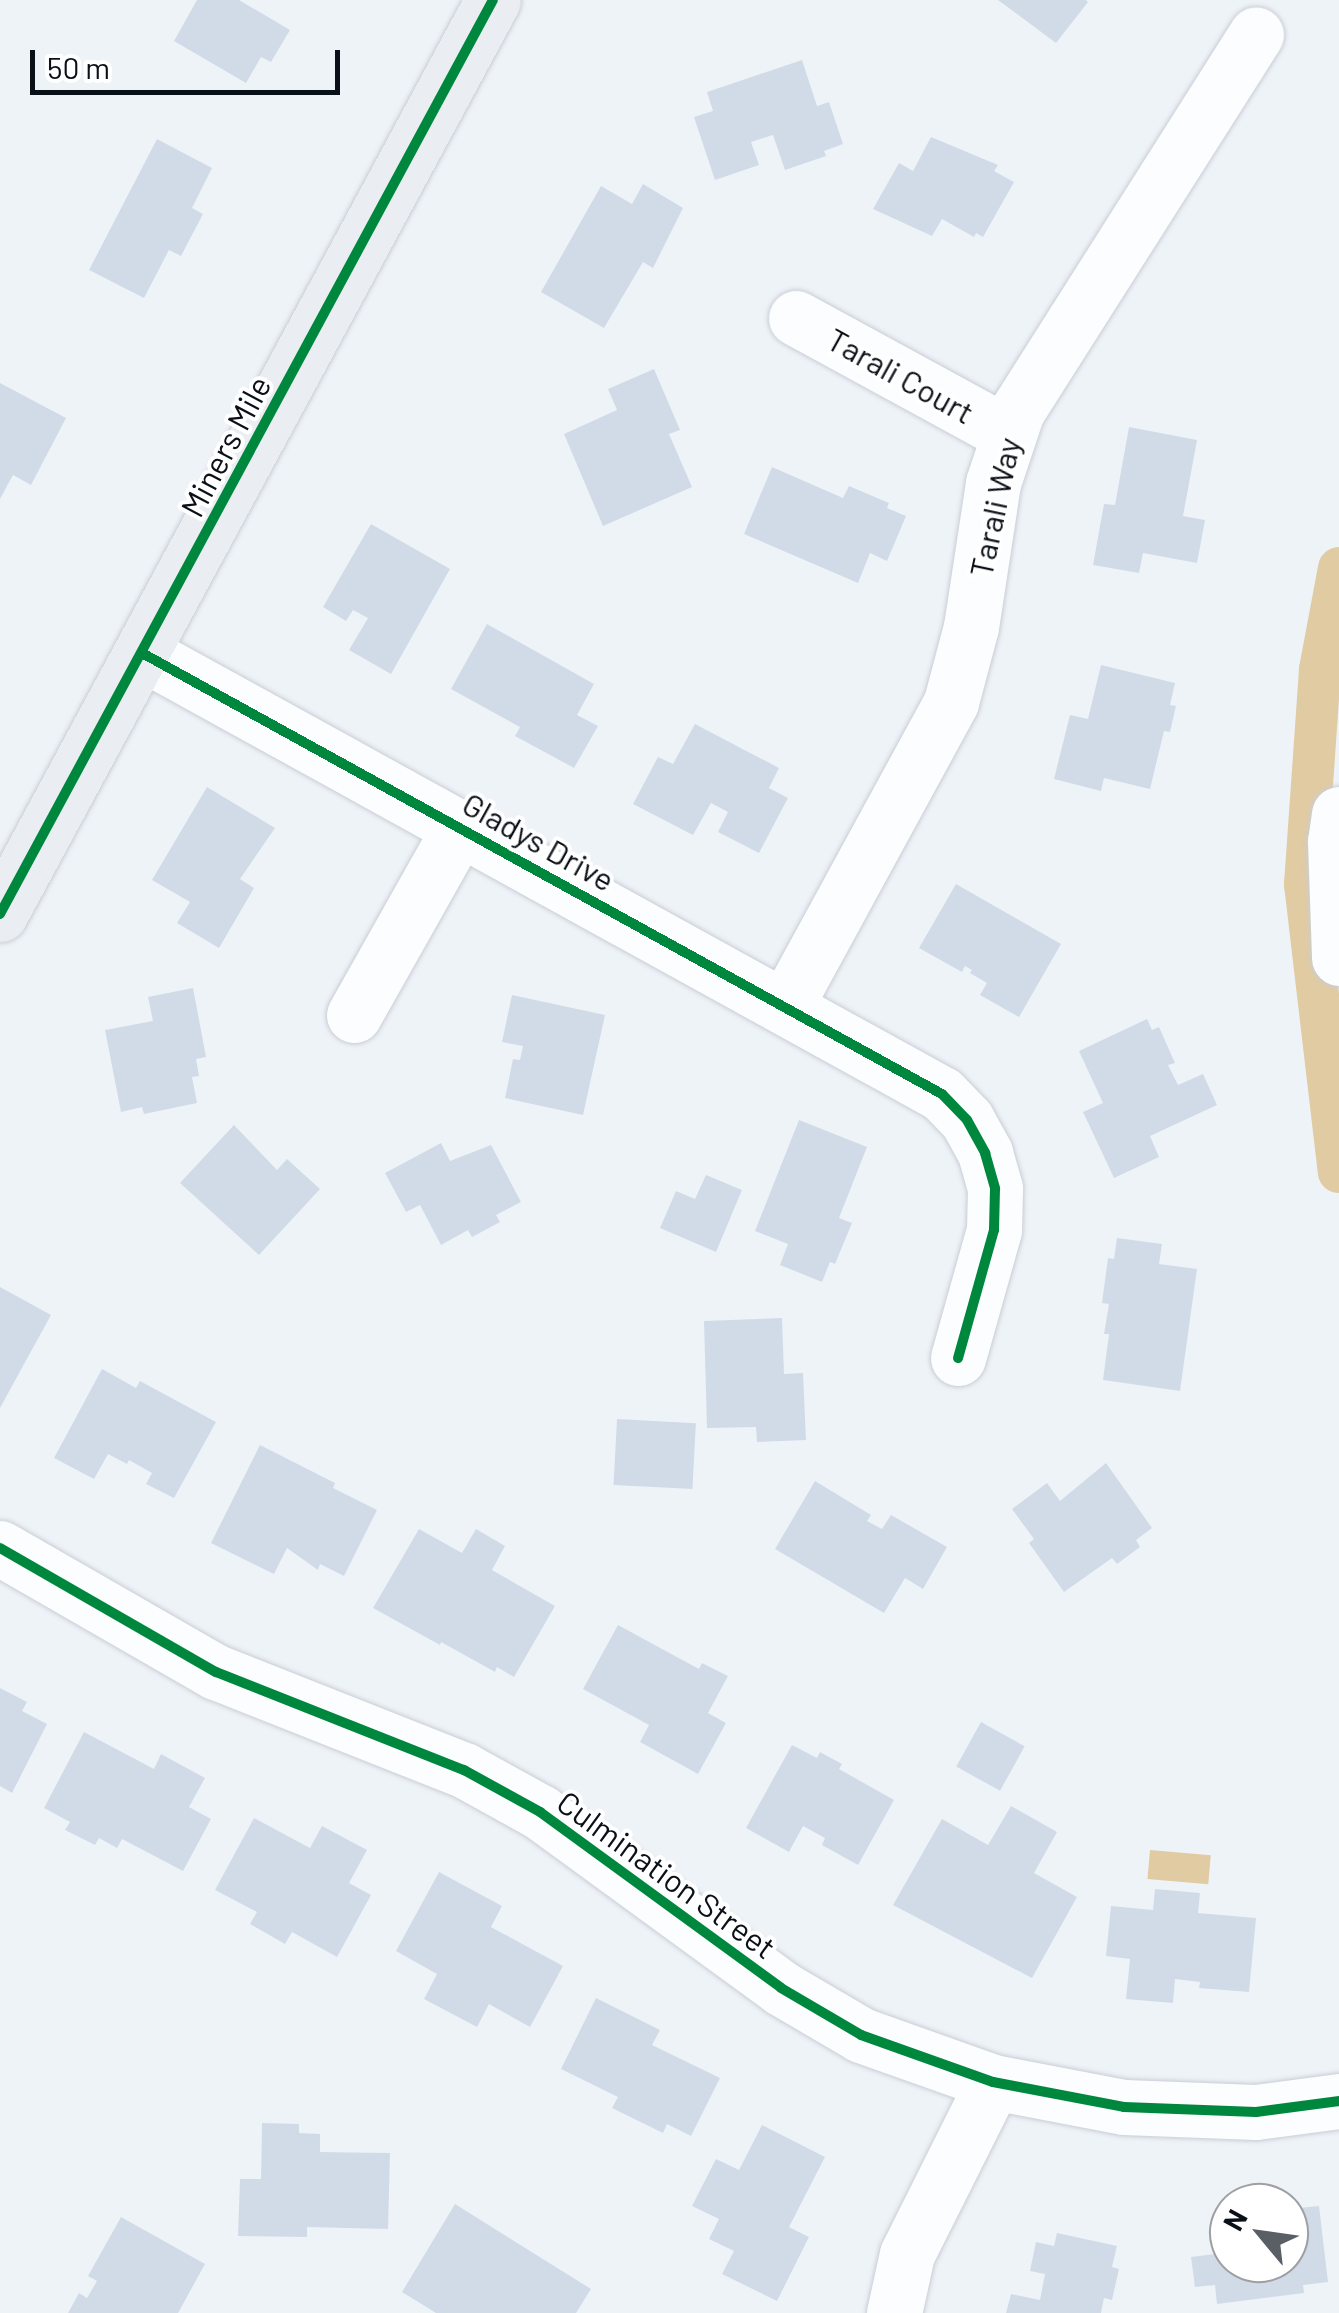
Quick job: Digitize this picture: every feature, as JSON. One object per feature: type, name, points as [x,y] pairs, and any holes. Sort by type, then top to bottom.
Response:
[{"type":"main road","name":"Miners Mile","points":[[0,914],[493,0]]},
{"type":"street","name":"Tarali Way","points":[[786,1005],[951,702],[963,665],[994,484],[1007,433],[1030,388],[1256,34]]},
{"type":"street","name":"Tarali Court","points":[[796,318],[1007,433]]},
{"type":"street","name":"Gladys Drive","points":[[142,654],[912,1074],[942,1094],[967,1120],[985,1152],[994,1189],[994,1230],[958,1358]]},
{"type":"street","points":[[1339,814],[1335,840],[1339,958]]},
{"type":"street","points":[[354,1015],[460,826]]},
{"type":"street","name":"Culmination Street","points":[[0,1548],[216,1672],[464,1770],[540,1812],[781,1988],[845,2026],[993,2082],[1124,2107],[1256,2112],[1339,2101]]},
{"type":"street","points":[[894,2313],[907,2254],[993,2082]]},
{"type":"shaded area","points":[[1150,1850],[1211,1855],[1208,1884],[1147,1879]]},
{"type":"building","points":[[197,0],[239,0],[290,30],[271,62],[261,57],[246,83],[174,41]]},
{"type":"building","points":[[998,0],[1086,0],[1088,2],[1056,43]]},
{"type":"building","points":[[802,60],[817,106],[829,102],[843,144],[824,151],[826,156],[785,170],[773,135],[751,142],[759,165],[715,180],[694,117],[713,111],[707,92]]},
{"type":"building","points":[[931,137],[998,165],[994,171],[1014,182],[983,237],[976,233],[974,237],[942,219],[932,236],[873,209],[899,163],[913,171]]},
{"type":"building","points":[[157,139],[212,168],[192,208],[203,214],[181,256],[169,250],[144,298],[89,270]]},
{"type":"building","points":[[643,184],[683,208],[653,268],[643,262],[604,328],[541,292],[601,186],[632,204]]},
{"type":"building","points":[[654,369],[680,430],[669,434],[692,487],[603,526],[564,434],[617,410],[608,389]]},
{"type":"building","points":[[0,383],[66,418],[31,485],[13,475],[0,499]]},
{"type":"building","points":[[1129,427],[1197,440],[1183,516],[1205,520],[1197,563],[1143,553],[1139,573],[1093,565],[1104,504],[1115,505]]},
{"type":"building","points":[[772,467],[843,498],[849,486],[889,503],[887,508],[906,516],[887,561],[870,553],[858,583],[744,534]]},
{"type":"building","points":[[371,524],[450,569],[391,674],[349,650],[368,618],[353,610],[346,621],[323,607]]},
{"type":"building","points":[[487,624],[594,684],[577,715],[598,726],[574,768],[515,736],[520,727],[451,689]]},
{"type":"building","points":[[1101,665],[1175,683],[1170,705],[1176,706],[1170,732],[1164,731],[1150,789],[1104,778],[1101,791],[1054,779],[1070,715],[1088,719]]},
{"type":"building","points":[[695,724],[779,768],[769,788],[788,798],[759,853],[718,832],[728,812],[711,803],[693,835],[633,804],[658,757],[673,764]]},
{"type":"building","points":[[207,787],[275,828],[240,879],[254,888],[219,948],[177,923],[190,902],[152,880]]},
{"type":"building","points":[[956,884],[1061,944],[1019,1017],[980,995],[987,983],[970,973],[972,970],[965,966],[962,972],[919,948]]},
{"type":"building","points":[[193,988],[206,1057],[196,1059],[199,1076],[192,1077],[197,1103],[144,1114],[142,1107],[121,1112],[105,1030],[153,1021],[148,997]]},
{"type":"building","points":[[512,995],[605,1015],[583,1115],[505,1098],[513,1059],[520,1060],[523,1046],[502,1042]]},
{"type":"building","points":[[1147,1019],[1152,1030],[1159,1027],[1175,1063],[1168,1065],[1178,1085],[1203,1074],[1217,1105],[1150,1136],[1159,1157],[1114,1178],[1083,1112],[1103,1103],[1079,1051]]},
{"type":"building","points":[[799,1120],[867,1147],[839,1218],[852,1223],[835,1264],[830,1262],[822,1282],[780,1265],[788,1244],[755,1231]]},
{"type":"building","points":[[234,1125],[277,1170],[287,1159],[320,1189],[259,1255],[180,1183]]},
{"type":"building","points":[[441,1143],[450,1161],[491,1145],[521,1202],[496,1215],[500,1222],[472,1237],[468,1230],[441,1245],[420,1205],[406,1212],[385,1173]]},
{"type":"building","points":[[706,1175],[742,1190],[716,1252],[660,1228],[676,1191],[695,1199]]},
{"type":"building","points":[[1117,1238],[1162,1244],[1159,1264],[1197,1269],[1180,1391],[1103,1380],[1109,1304],[1102,1303],[1108,1258],[1114,1259]]},
{"type":"building","points":[[0,1287],[51,1315],[0,1408]]},
{"type":"building","points":[[782,1318],[784,1374],[803,1373],[806,1440],[757,1442],[756,1427],[707,1428],[704,1321]]},
{"type":"building","points":[[102,1369],[136,1388],[140,1381],[216,1422],[174,1498],[146,1484],[152,1473],[129,1460],[127,1464],[108,1454],[94,1479],[54,1458]]},
{"type":"building","points":[[617,1419],[696,1423],[692,1489],[614,1485]]},
{"type":"building","points":[[260,1445],[335,1483],[333,1488],[377,1510],[344,1576],[320,1564],[318,1570],[287,1548],[274,1574],[211,1543]]},
{"type":"building","points":[[1106,1463],[1152,1528],[1136,1540],[1140,1547],[1117,1564],[1112,1558],[1064,1592],[1029,1543],[1034,1539],[1012,1509],[1047,1483],[1060,1501]]},
{"type":"building","points":[[815,1481],[871,1515],[867,1521],[882,1529],[891,1515],[947,1547],[923,1589],[905,1578],[884,1613],[775,1549]]},
{"type":"building","points":[[419,1529],[462,1553],[476,1529],[505,1546],[492,1570],[555,1606],[514,1677],[497,1667],[495,1672],[373,1608]]},
{"type":"building","points":[[618,1625],[699,1669],[702,1663],[728,1676],[708,1713],[726,1723],[698,1774],[640,1742],[649,1725],[583,1689]]},
{"type":"building","points":[[0,1688],[27,1702],[22,1711],[47,1724],[12,1793],[0,1786]]},
{"type":"building","points":[[981,1722],[1025,1746],[1000,1791],[956,1767]]},
{"type":"building","points":[[84,1732],[154,1769],[161,1754],[205,1778],[189,1807],[211,1819],[183,1871],[122,1839],[117,1848],[99,1838],[95,1845],[65,1830],[70,1822],[44,1808]]},
{"type":"building","points":[[792,1745],[817,1758],[820,1752],[842,1764],[839,1769],[894,1800],[858,1865],[822,1845],[825,1838],[803,1826],[789,1852],[746,1828]]},
{"type":"building","points":[[1011,1806],[1057,1832],[1034,1873],[1077,1897],[1032,1978],[893,1905],[942,1819],[988,1845]]},
{"type":"building","points":[[254,1818],[310,1848],[322,1826],[367,1850],[349,1883],[371,1895],[337,1957],[292,1932],[285,1944],[250,1924],[257,1912],[215,1890]]},
{"type":"building","points":[[439,1872],[502,1906],[491,1927],[563,1966],[530,2027],[489,2004],[477,2027],[424,1999],[437,1974],[396,1951]]},
{"type":"building","points":[[1155,1889],[1200,1893],[1198,1913],[1256,1918],[1249,1992],[1199,1988],[1200,1982],[1175,1979],[1173,2003],[1126,1999],[1130,1959],[1106,1956],[1111,1906],[1153,1910]]},
{"type":"building","points":[[596,1998],[660,2030],[652,2045],[720,2078],[691,2136],[667,2124],[663,2133],[612,2108],[618,2097],[561,2069]]},
{"type":"building","points":[[262,2123],[299,2124],[299,2133],[320,2134],[320,2152],[390,2153],[388,2229],[307,2227],[307,2237],[238,2236],[240,2179],[261,2179]]},
{"type":"building","points":[[762,2125],[825,2157],[789,2227],[809,2237],[777,2301],[722,2274],[734,2251],[709,2239],[719,2219],[692,2206],[716,2159],[739,2170]]},
{"type":"building","points":[[455,2204],[591,2289],[576,2313],[436,2313],[402,2292]]},
{"type":"building","points":[[1319,2206],[1328,2282],[1303,2285],[1304,2293],[1217,2304],[1215,2285],[1195,2287],[1191,2257],[1209,2255],[1209,2283],[1309,2283],[1309,2207]]},
{"type":"building","points":[[121,2217],[205,2264],[178,2313],[68,2313],[79,2293],[87,2298],[97,2281],[88,2276]]},
{"type":"building","points":[[1057,2233],[1117,2246],[1112,2267],[1119,2269],[1112,2300],[1104,2298],[1101,2313],[1006,2313],[1011,2294],[1040,2300],[1045,2274],[1030,2271],[1036,2242],[1054,2246]]},
{"type":"waterway","points":[[1339,568],[1320,670],[1305,884],[1339,1172]]},
{"type":"cycle path","points":[[0,914],[493,0]]},
{"type":"cycle path","points":[[142,653],[942,1094],[967,1120],[985,1153],[995,1189],[994,1230],[958,1358]]},
{"type":"cycle path","points":[[0,1548],[216,1672],[464,1770],[540,1812],[781,1988],[861,2035],[993,2082],[1124,2107],[1256,2112],[1339,2101]]}]
